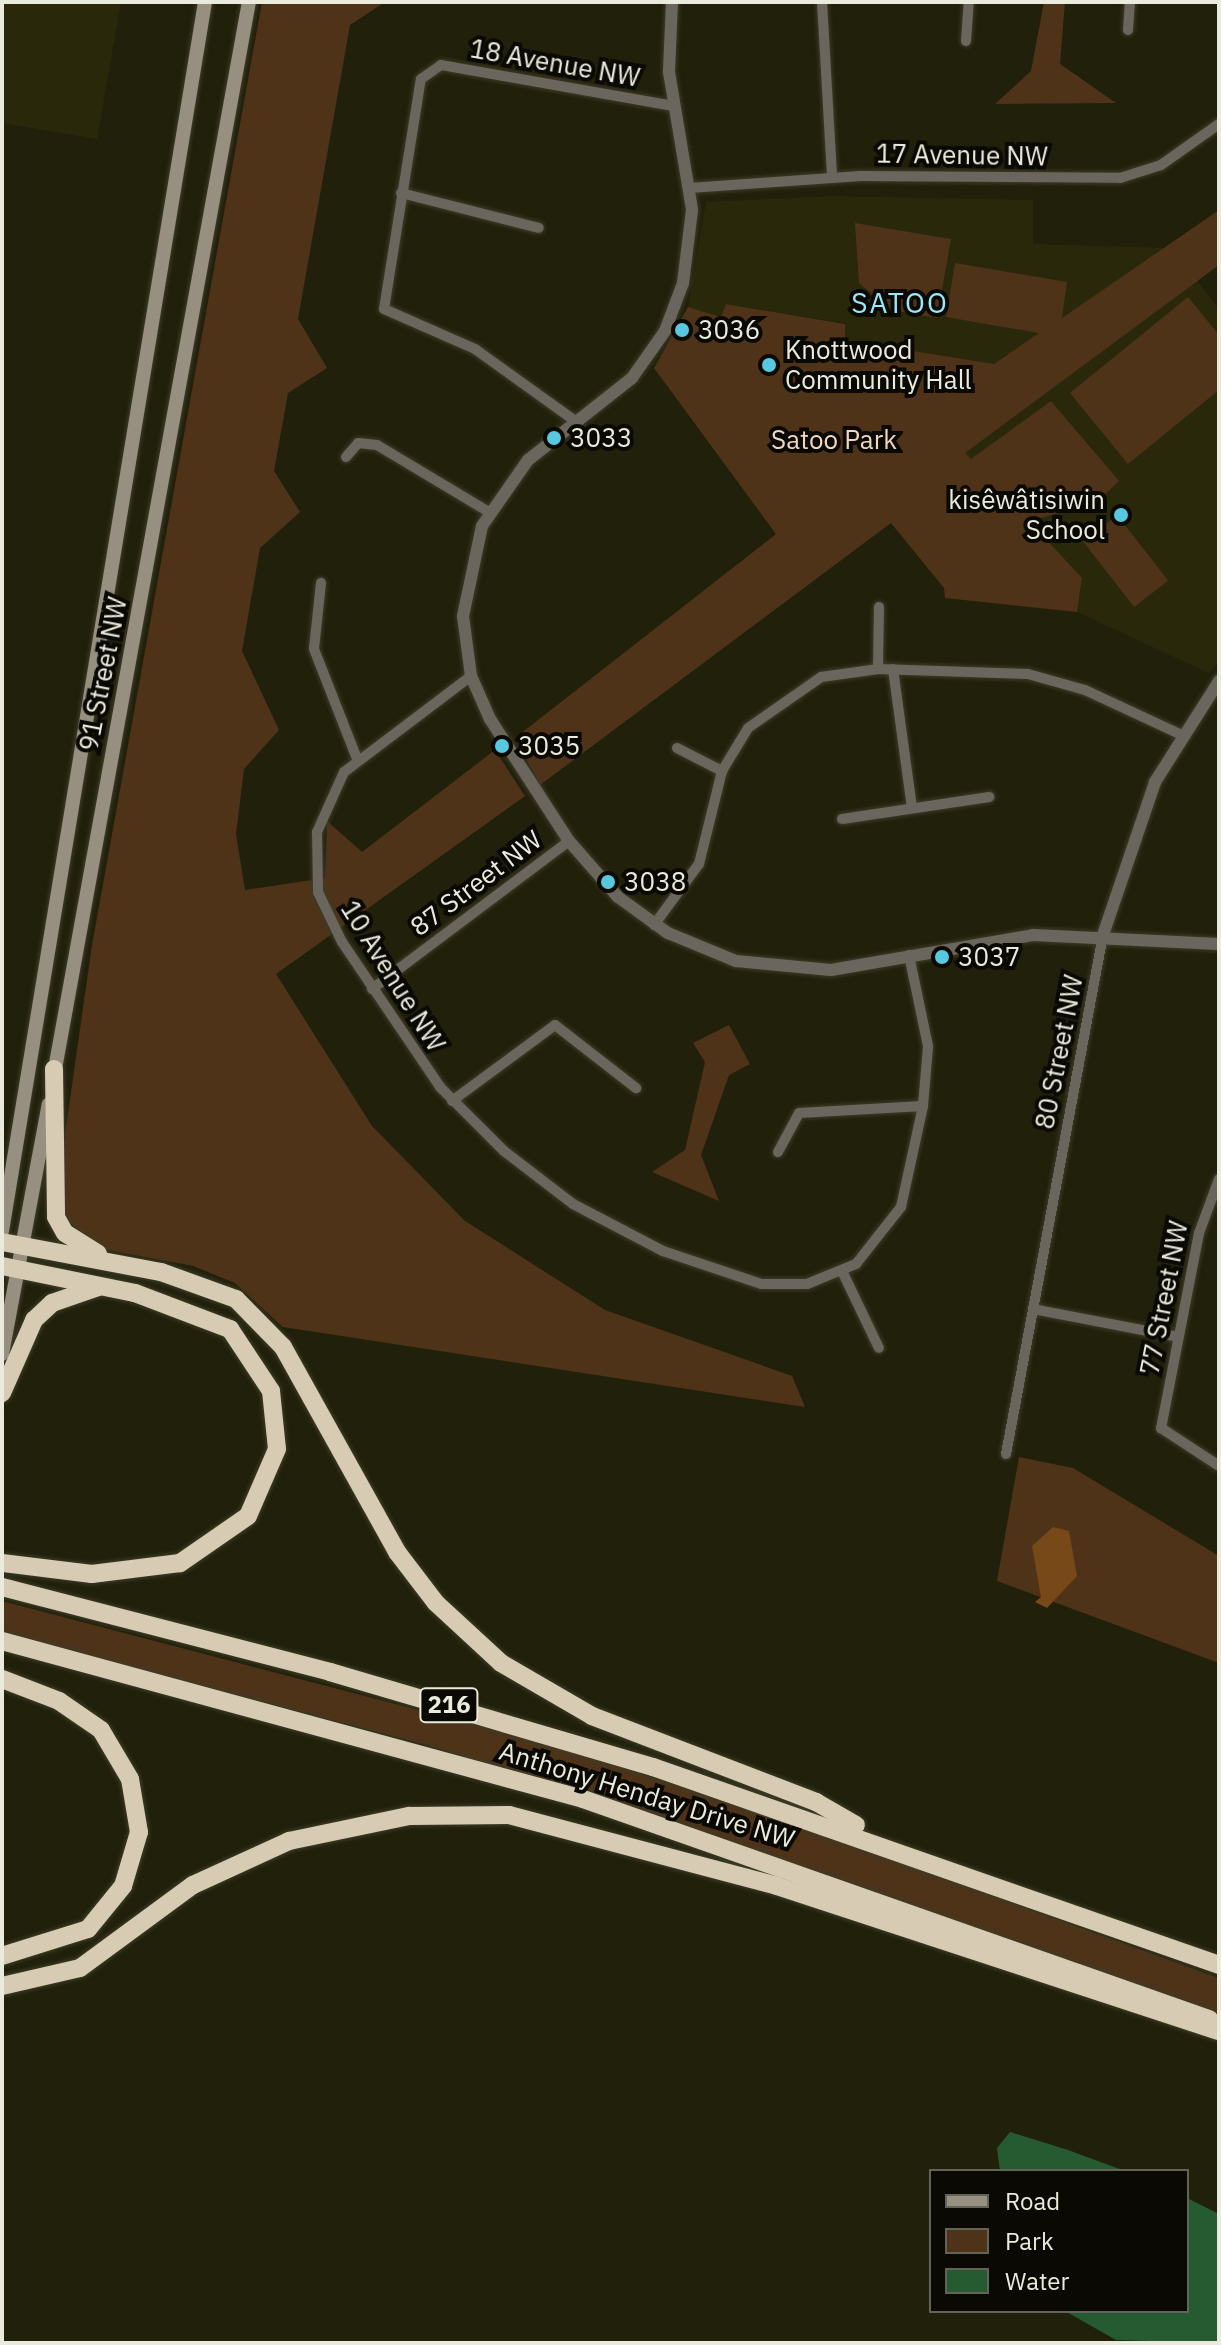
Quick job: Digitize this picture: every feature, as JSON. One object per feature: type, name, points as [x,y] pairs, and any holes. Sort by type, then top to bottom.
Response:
[{"type":"highway","points":[[54,1069],[56,1217],[83,1247],[139,1268]]},
{"type":"highway","points":[[2,1242],[139,1268],[203,1284],[262,1322],[397,1552],[436,1603],[501,1663],[592,1716],[816,1802],[889,1845]]},
{"type":"highway","points":[[2,1563],[92,1574],[180,1563],[230,1535],[272,1467],[271,1391],[243,1344],[212,1320],[101,1286],[11,1268]]},
{"type":"highway","points":[[2,1393],[34,1320],[52,1303],[101,1286]]},
{"type":"highway","name":"Anthony Henday Drive NW","points":[[2,1587],[439,1702],[889,1845],[1219,1965]]},
{"type":"highway","name":"Anthony Henday Drive NW","points":[[2,1641],[583,1799],[871,1895],[1219,2022]]},
{"type":"highway","points":[[2,1679],[59,1701],[101,1730],[130,1779],[139,1832],[123,1886],[88,1929],[2,1956]]},
{"type":"highway","points":[[2,1986],[80,1968],[193,1885],[289,1841],[409,1816],[509,1815],[777,1886],[1219,2031]]},
{"type":"main road","name":"91 Street NW","points":[[2,1231],[53,888],[205,2]]},
{"type":"main road","name":"91 Street NW","points":[[2,1354],[11,1268],[24,1247],[249,2]]},
{"type":"street","points":[[672,2],[674,106],[689,188],[690,250],[665,331],[621,390],[528,460],[489,512],[464,598],[471,676],[495,728],[569,841],[654,925],[716,955],[782,969],[831,970],[1033,935],[1103,935],[1219,944]]},
{"type":"street","points":[[822,2],[832,177]]},
{"type":"street","points":[[966,41],[969,2]]},
{"type":"street","points":[[1128,30],[1130,2]]},
{"type":"street","name":"18 Avenue NW","points":[[401,193],[428,68],[674,106]]},
{"type":"street","name":"17 Avenue NW","points":[[689,188],[832,177],[1120,178],[1161,165],[1219,124]]},
{"type":"street","points":[[539,228],[401,193],[384,309],[475,349],[578,423]]},
{"type":"street","points":[[346,457],[358,443],[377,445],[489,512]]},
{"type":"street","points":[[321,583],[314,649],[357,759],[471,676]]},
{"type":"street","points":[[878,669],[879,607]]},
{"type":"street","points":[[893,669],[912,808]]},
{"type":"street","points":[[654,925],[699,864],[722,771],[748,728],[821,677],[893,669],[1044,678],[1180,734]]},
{"type":"street","name":"80 Street NW","points":[[1006,1454],[1103,935],[1131,838],[1180,734],[1219,681]]},
{"type":"street","points":[[677,748],[722,771]]},
{"type":"street","name":"10 Avenue NW","points":[[357,759],[323,811],[315,866],[326,914],[372,989],[452,1101],[536,1178],[602,1221],[695,1264],[784,1286],[843,1273]]},
{"type":"street","points":[[842,819],[989,797]]},
{"type":"street","name":"87 Street NW","points":[[372,989],[569,841]]},
{"type":"street","points":[[879,1348],[843,1273],[876,1247],[897,1215],[923,1106],[928,1046],[909,955]]},
{"type":"street","points":[[452,1101],[555,1025],[636,1088]]},
{"type":"street","points":[[778,1152],[795,1114],[923,1106]]},
{"type":"street","name":"77 Street NW","points":[[1219,1179],[1205,1204],[1161,1428],[1219,1466]]},
{"type":"street","points":[[1033,1309],[1178,1337]]},
{"type":"shaded area","points":[[2,2],[121,2],[97,139],[2,123]]},
{"type":"shaded area","points":[[833,196],[1033,200],[1033,244],[1168,248],[994,364],[845,340],[845,323],[726,304],[721,317],[688,307],[706,202]]},
{"type":"shaded area","name":"kisêwâtisiwin School","points":[[1197,281],[1219,309],[1219,662],[1209,673],[1077,612],[1082,578],[964,453]]},
{"type":"shaded area","points":[[1053,1527],[1069,1531],[1077,1576],[1047,1608],[1035,1602],[1041,1597],[1032,1546]]},
{"type":"green space","points":[[262,2],[385,2],[350,25],[298,319],[327,368],[288,393],[274,471],[300,512],[260,548],[242,651],[279,730],[244,769],[236,834],[245,890],[325,878],[327,821],[362,852],[495,750],[525,796],[276,974],[372,1126],[465,1221],[605,1310],[792,1376],[805,1407],[283,1327],[235,1283],[193,1266],[97,1248],[64,1217],[59,1176],[92,945]]},
{"type":"green space","points":[[1044,2],[1065,2],[1060,64],[1116,103],[995,104],[1031,71]]},
{"type":"green space","name":"Satoo Park","points":[[1219,210],[1219,265],[965,453],[971,459],[1051,401],[1119,481],[1096,503],[1029,521],[1082,578],[1077,612],[945,598],[944,588],[891,523],[540,785],[515,738],[776,534],[654,368],[688,307],[721,317],[726,304],[845,324],[845,340],[994,364],[1039,333],[946,317],[955,263],[1067,282],[1062,318]]},
{"type":"green space","points":[[855,223],[951,239],[937,318],[891,310],[859,283]]},
{"type":"green space","points":[[1188,297],[1219,335],[1219,390],[1128,464],[1070,393]]},
{"type":"green space","points":[[1117,515],[1168,580],[1134,607],[1083,541]]},
{"type":"green space","points":[[729,1025],[750,1064],[729,1075],[701,1155],[719,1201],[652,1172],[685,1150],[705,1062],[693,1043]]},
{"type":"green space","points":[[1019,1457],[1073,1468],[1219,1556],[1219,1663],[997,1581]]},
{"type":"green space","points":[[2,1601],[537,1741],[749,1808],[1219,1978],[1219,2018],[672,1820],[427,1745],[2,1633]]},
{"type":"water","points":[[1010,2132],[1120,2169],[1000,2169],[997,2148]]},
{"type":"water","points":[[1189,2199],[1219,2214],[1219,2343],[1116,2340],[1069,2313],[1189,2313]]},
{"type":"place","name":"3036","points":[[682,330]]},
{"type":"place","name":"Knottwood Community Hall","points":[[769,365]]},
{"type":"place","name":"3033","points":[[554,438]]},
{"type":"place","name":"kisêwâtisiwin School","points":[[1121,515]]},
{"type":"place","name":"3035","points":[[502,746]]},
{"type":"place","name":"3038","points":[[608,882]]},
{"type":"place","name":"3037","points":[[942,957]]},
{"type":"district","name":"SATOO","points":[[900,303]]}]
